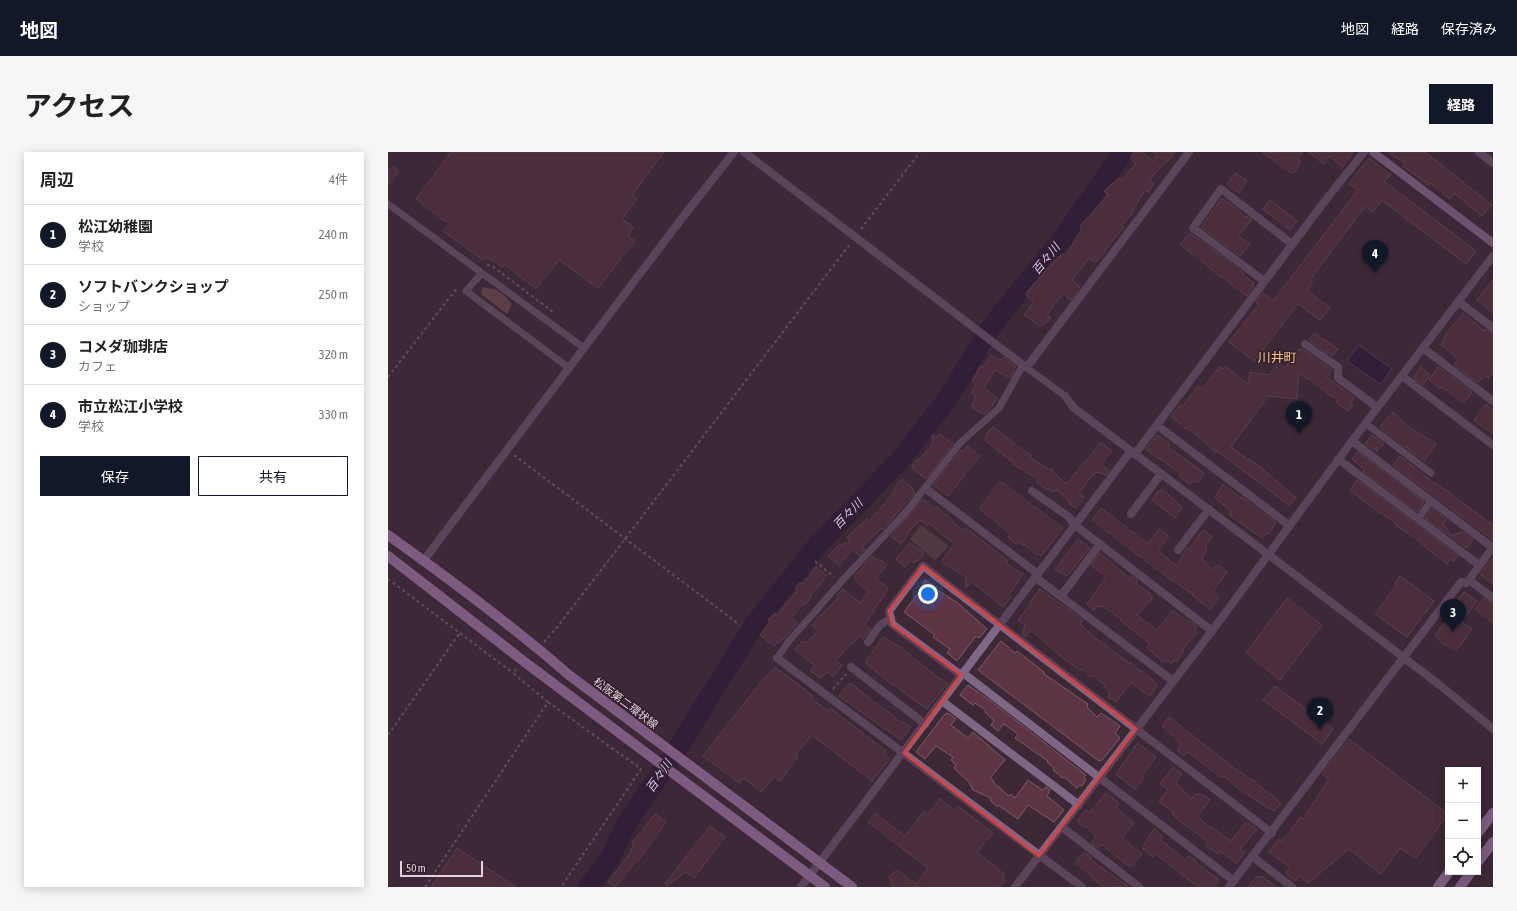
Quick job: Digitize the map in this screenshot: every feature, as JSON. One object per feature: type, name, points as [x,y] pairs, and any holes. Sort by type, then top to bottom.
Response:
[{"type":"main road","name":"松阪第二環状線","points":[[388,535],[424,560],[569,675],[852,887]]},
{"type":"main road","points":[[388,556],[522,660],[825,887]]},
{"type":"main road","points":[[1481,829],[1493,813]]},
{"type":"main road","points":[[1481,858],[1493,842]]},
{"type":"main road","points":[[1438,887],[1447,875]]},
{"type":"main road","points":[[1460,887],[1469,875]]},
{"type":"street","points":[[424,560],[734,152]]},
{"type":"street","points":[[744,152],[856,236],[977,331],[1025,366],[1033,359],[1189,152]]},
{"type":"street","points":[[801,887],[904,753],[999,624],[1075,525],[1133,453],[1324,202],[1364,152]]},
{"type":"street","points":[[1373,152],[1493,244]]},
{"type":"street","points":[[1479,152],[1493,163]]},
{"type":"street","points":[[1264,281],[1193,228],[1221,189],[1292,244]]},
{"type":"street","points":[[1015,887],[1212,631],[1338,459],[1493,256]]},
{"type":"street","points":[[1459,302],[1493,328]]},
{"type":"street","points":[[1305,344],[1338,367],[1338,378],[1377,407]]},
{"type":"street","points":[[1423,348],[1493,400]]},
{"type":"street","points":[[1402,376],[1493,445]]},
{"type":"street","points":[[1065,396],[1074,408],[1441,686],[1493,729]]},
{"type":"street","points":[[1162,429],[1290,526]]},
{"type":"street","points":[[1272,833],[923,566],[889,611],[892,624],[962,674],[1100,778],[1232,884],[1272,833],[1460,582],[1466,583],[1469,580],[1493,547],[1352,441]]},
{"type":"street","points":[[1338,459],[1479,565]]},
{"type":"street","points":[[1131,514],[1161,474]]},
{"type":"street","points":[[925,488],[1061,596],[1173,681]]},
{"type":"street","points":[[1032,491],[1069,517],[1075,525],[1212,631]]},
{"type":"street","points":[[1178,550],[1209,509]]},
{"type":"street","points":[[1061,596],[1100,544]]},
{"type":"street","points":[[1469,580],[1493,598]]},
{"type":"street","points":[[868,642],[880,625],[891,618]]},
{"type":"street","points":[[777,658],[1082,887]]},
{"type":"street","points":[[851,667],[925,724]]},
{"type":"street","points":[[942,701],[1079,805]]},
{"type":"street","points":[[1062,827],[1139,887]]},
{"type":"street","points":[[1253,857],[1292,887]]},
{"type":"lane","points":[[388,204],[481,274],[584,348]]},
{"type":"lane","points":[[481,274],[466,291],[569,368]]},
{"type":"lane","points":[[777,658],[841,582],[906,512],[960,443],[999,408],[1025,366],[1065,396]]},
{"type":"lane","points":[[1365,424],[1431,473]]},
{"type":"lane","points":[[1418,519],[1431,501]]},
{"type":"path","points":[[538,649],[558,626],[625,540],[920,152]]},
{"type":"path","points":[[483,265],[492,266],[554,312],[551,314]]},
{"type":"path","points":[[388,377],[459,285]]},
{"type":"path","points":[[507,450],[740,625]]},
{"type":"path","points":[[815,561],[841,582]]},
{"type":"path","points":[[388,580],[513,673],[548,702],[642,769],[561,887]]},
{"type":"path","points":[[388,735],[459,634]]},
{"type":"path","points":[[513,673],[522,660]]},
{"type":"path","points":[[827,696],[851,667]]},
{"type":"path","points":[[425,887],[548,702]]},
{"type":"highlighted area","points":[[923,566],[1136,729],[1039,856],[904,753],[961,675],[892,624],[889,611]]},
{"type":"shaded area","points":[[482,287],[494,289],[503,294],[512,304],[507,314],[481,294]]},
{"type":"shaded area","points":[[1359,345],[1392,369],[1380,384],[1347,361]]},
{"type":"shaded area","points":[[921,525],[949,546],[935,561],[910,539]]},
{"type":"building","points":[[451,152],[664,152],[632,195],[637,199],[622,219],[633,227],[628,236],[635,241],[598,288],[559,260],[536,289],[505,265],[503,267],[486,257],[483,260],[443,231],[449,224],[416,199]]},
{"type":"building","points":[[1134,152],[1142,152],[1153,161],[1157,155],[1152,152],[1175,152],[1151,178],[1150,180],[1154,184],[1148,192],[1145,190],[1133,210],[1134,211],[1122,225],[1124,227],[1105,250],[1106,251],[1095,263],[1089,258],[1072,280],[1080,287],[1071,300],[1063,293],[1047,315],[1051,318],[1041,327],[1024,315],[1034,302],[1025,294],[1054,261],[1062,254],[1066,256],[1082,228],[1080,226],[1108,195],[1104,191],[1119,178],[1122,180],[1136,163],[1130,158]]},
{"type":"building","points":[[1262,152],[1303,152],[1297,159],[1301,162],[1296,171],[1291,173]]},
{"type":"building","points":[[1308,152],[1353,152],[1343,167],[1329,156],[1324,164]]},
{"type":"building","points":[[1388,152],[1425,152],[1492,205],[1482,216],[1454,193],[1450,199],[1430,183],[1429,185],[1403,166],[1405,163]]},
{"type":"building","points":[[1369,158],[1391,175],[1384,181],[1476,251],[1466,264],[1382,200],[1373,212],[1365,206],[1310,280],[1313,282],[1307,291],[1330,308],[1320,320],[1298,304],[1254,361],[1229,342],[1259,305],[1256,302],[1263,293],[1273,301],[1358,190],[1349,184]]},
{"type":"building","points":[[393,166],[399,171],[388,185],[388,171]]},
{"type":"building","points":[[1235,173],[1247,181],[1239,193],[1227,184]]},
{"type":"building","points":[[1222,198],[1235,207],[1245,217],[1247,216],[1252,220],[1238,236],[1250,244],[1240,256],[1201,227]]},
{"type":"building","points":[[1270,200],[1297,221],[1290,230],[1263,209]]},
{"type":"building","points":[[1190,233],[1234,265],[1244,274],[1243,275],[1254,283],[1254,286],[1247,296],[1180,244]]},
{"type":"building","points":[[1493,280],[1493,313],[1477,300]]},
{"type":"building","points":[[1463,313],[1484,331],[1485,329],[1493,333],[1493,373],[1488,378],[1484,375],[1478,383],[1454,365],[1458,359],[1441,345],[1446,334]]},
{"type":"building","points":[[1314,333],[1338,349],[1332,356],[1309,340]]},
{"type":"building","points":[[1299,349],[1302,349],[1332,370],[1327,377],[1354,398],[1351,402],[1353,405],[1348,411],[1336,402],[1337,400],[1299,373],[1297,399],[1268,396],[1231,447],[1264,470],[1296,498],[1289,506],[1217,451],[1216,452],[1187,427],[1186,429],[1171,416],[1180,405],[1182,407],[1198,386],[1202,389],[1220,366],[1223,369],[1225,366],[1248,384],[1250,372],[1270,375],[1278,363],[1285,368]]},
{"type":"building","points":[[991,355],[1000,360],[1004,357],[1016,367],[1010,378],[995,370],[984,388],[997,398],[991,408],[984,415],[971,406],[976,397],[971,393],[976,384],[972,381],[981,366],[984,366]]},
{"type":"building","points":[[1421,367],[1430,375],[1423,385],[1413,377]]},
{"type":"building","points":[[1438,367],[1471,391],[1472,393],[1464,403],[1442,387],[1440,389],[1429,380]]},
{"type":"building","points":[[1486,404],[1493,410],[1493,434],[1474,420]]},
{"type":"building","points":[[1393,412],[1406,425],[1436,444],[1424,461],[1381,429],[1381,425]]},
{"type":"building","points":[[993,427],[1031,455],[1031,458],[1050,470],[1051,469],[1066,484],[1101,443],[1112,451],[1101,464],[1109,471],[1106,475],[1097,472],[1094,475],[1093,474],[1079,493],[1085,497],[1076,508],[1069,504],[1070,502],[1058,491],[1056,490],[1053,492],[1036,482],[1038,479],[1013,464],[1014,463],[985,440],[987,433]]},
{"type":"building","points":[[940,434],[953,444],[926,479],[913,469],[912,465],[919,458],[920,459],[933,443],[932,435],[936,438]]},
{"type":"building","points":[[1157,435],[1170,444],[1168,447],[1204,473],[1198,483],[1194,481],[1190,484],[1179,476],[1181,474],[1146,449]]},
{"type":"building","points":[[1372,435],[1384,444],[1376,452],[1376,447],[1374,450],[1365,444]]},
{"type":"building","points":[[967,446],[980,456],[948,496],[933,485],[961,450],[963,452]]},
{"type":"building","points":[[1358,452],[1424,502],[1417,512],[1363,471],[1365,470],[1352,459]]},
{"type":"building","points":[[1400,456],[1426,477],[1445,489],[1493,525],[1493,540],[1393,465]]},
{"type":"building","points":[[902,479],[912,488],[915,493],[883,529],[882,528],[862,547],[865,549],[859,556],[853,549],[839,565],[828,556],[838,546],[850,542],[847,537],[867,519],[869,521],[893,494],[896,486]]},
{"type":"building","points":[[1357,480],[1458,556],[1454,561],[1451,559],[1447,564],[1407,532],[1406,533],[1395,524],[1396,523],[1351,491],[1350,490]]},
{"type":"building","points":[[1000,481],[1063,528],[1041,556],[1039,554],[1037,555],[1024,544],[1023,545],[1019,542],[1016,544],[1008,537],[1011,534],[985,514],[980,508]]},
{"type":"building","points":[[1223,484],[1276,522],[1269,534],[1265,534],[1262,538],[1229,515],[1231,512],[1215,497]]},
{"type":"building","points":[[1162,489],[1182,507],[1175,518],[1152,500],[1158,491],[1160,492]]},
{"type":"building","points":[[921,500],[925,500],[934,508],[937,507],[963,531],[966,528],[1008,561],[1006,563],[1023,574],[1009,595],[1011,597],[1003,607],[971,581],[966,588],[966,577],[941,562],[954,544],[929,523],[927,525],[920,520],[907,533],[908,535],[901,544],[891,536]]},
{"type":"building","points":[[1101,508],[1148,544],[1159,529],[1169,536],[1158,551],[1177,566],[1187,547],[1188,550],[1203,530],[1212,537],[1205,547],[1207,550],[1202,558],[1211,569],[1218,565],[1227,572],[1213,592],[1219,598],[1210,609],[1192,595],[1193,594],[1174,582],[1092,520]]},
{"type":"building","points":[[1432,508],[1447,520],[1443,524],[1452,535],[1463,532],[1473,539],[1467,548],[1425,518]]},
{"type":"building","points":[[1078,539],[1090,548],[1067,576],[1055,570]]},
{"type":"building","points":[[910,543],[924,553],[919,560],[914,563],[910,561],[905,567],[896,559]]},
{"type":"building","points":[[1099,554],[1101,554],[1130,579],[1132,576],[1137,580],[1136,583],[1152,595],[1152,599],[1137,615],[1140,618],[1157,630],[1173,611],[1197,627],[1195,630],[1197,633],[1182,650],[1184,651],[1176,662],[1174,660],[1171,664],[1167,660],[1163,662],[1147,648],[1150,644],[1120,620],[1121,619],[1102,606],[1097,606],[1094,610],[1087,604],[1106,577],[1091,565]]},
{"type":"building","points":[[872,556],[877,560],[881,560],[887,565],[876,578],[888,588],[886,590],[887,592],[873,610],[875,611],[865,624],[871,629],[864,638],[859,636],[852,644],[850,644],[836,661],[842,665],[833,677],[827,672],[821,678],[810,671],[815,666],[794,649],[803,641],[805,643],[819,631],[812,625],[839,597],[837,595],[843,589],[861,604],[860,602],[869,592],[856,581],[855,575]]},
{"type":"building","points":[[1493,558],[1493,584],[1480,574]]},
{"type":"building","points":[[816,567],[827,576],[810,596],[811,597],[806,604],[803,604],[791,618],[797,623],[783,640],[782,639],[779,643],[777,642],[774,646],[760,635],[770,622],[768,620],[775,613],[777,615],[797,591],[795,588],[800,582],[803,584]]},
{"type":"building","points":[[1400,576],[1434,601],[1407,637],[1375,614],[1397,584],[1395,583]]},
{"type":"building","points":[[925,580],[959,604],[987,629],[979,638],[976,636],[957,661],[947,653],[950,649],[933,637],[935,635],[904,612],[919,592]]},
{"type":"building","points":[[1040,589],[1083,620],[1080,624],[1093,636],[1129,663],[1131,662],[1140,672],[1141,670],[1154,681],[1158,685],[1150,696],[1131,682],[1116,702],[1108,697],[1110,693],[1104,686],[1105,685],[1092,675],[1090,677],[1082,669],[1081,671],[1064,659],[1031,630],[1025,637],[1022,635],[1025,625],[1018,620]]},
{"type":"building","points":[[1464,592],[1477,601],[1462,622],[1472,629],[1456,651],[1448,645],[1446,646],[1435,635],[1455,609],[1452,608]]},
{"type":"building","points":[[1287,598],[1322,625],[1280,680],[1246,653]]},
{"type":"building","points":[[1484,598],[1493,603],[1493,623],[1475,609]]},
{"type":"building","points":[[883,637],[900,647],[940,679],[948,683],[927,709],[885,679],[865,662]]},
{"type":"building","points":[[1001,641],[1015,653],[1017,651],[1044,672],[1044,674],[1088,704],[1087,707],[1097,717],[1101,713],[1120,726],[1115,733],[1120,738],[1102,760],[1099,761],[978,670]]},
{"type":"building","points":[[775,667],[812,695],[811,698],[828,711],[830,708],[886,751],[884,754],[890,759],[872,781],[812,735],[796,754],[798,756],[780,781],[774,777],[761,792],[744,778],[739,783],[703,756],[765,677]]},
{"type":"building","points":[[848,684],[852,684],[899,721],[911,727],[901,740],[839,696]]},
{"type":"building","points":[[968,685],[1086,775],[1084,778],[1086,780],[1082,786],[1080,785],[1077,788],[1064,777],[1063,778],[1053,770],[1054,768],[1047,762],[1048,761],[1015,738],[1018,734],[1004,724],[998,731],[991,725],[994,721],[985,712],[985,710],[975,703],[973,705],[960,695]]},
{"type":"building","points":[[1275,686],[1333,729],[1322,744],[1263,700]]},
{"type":"building","points":[[948,713],[956,719],[951,725],[968,738],[973,732],[1005,760],[990,778],[1009,796],[1011,794],[1015,798],[1028,780],[1042,790],[1046,787],[1050,790],[1047,796],[1064,810],[1054,822],[1028,805],[1018,819],[998,805],[997,807],[990,800],[991,798],[973,790],[969,782],[954,768],[956,765],[951,760],[953,757],[936,746],[925,759],[916,752],[944,715]]},
{"type":"building","points":[[1169,717],[1234,768],[1254,781],[1269,794],[1270,793],[1281,804],[1274,811],[1239,789],[1224,776],[1222,778],[1188,752],[1184,756],[1177,750],[1181,744],[1162,726]]},
{"type":"building","points":[[1349,739],[1445,812],[1445,818],[1416,858],[1400,848],[1381,874],[1349,849],[1308,883],[1300,876],[1296,881],[1285,873],[1290,867],[1269,852],[1279,839],[1282,841],[1301,817],[1303,819],[1329,779],[1322,774]]},
{"type":"building","points":[[1138,743],[1156,757],[1142,776],[1144,778],[1135,789],[1116,774]]},
{"type":"building","points":[[1173,767],[1182,774],[1176,783],[1192,799],[1195,794],[1198,795],[1200,793],[1210,800],[1198,816],[1205,823],[1231,841],[1246,822],[1257,829],[1240,849],[1245,852],[1237,863],[1220,851],[1218,854],[1206,846],[1208,843],[1201,836],[1183,824],[1172,814],[1173,812],[1159,802],[1168,789],[1160,784]]},
{"type":"building","points":[[1106,793],[1119,803],[1116,808],[1134,823],[1122,838],[1142,854],[1130,867],[1101,844],[1098,848],[1091,843],[1096,837],[1086,826],[1084,827],[1077,821],[1086,810],[1089,813]]},
{"type":"building","points":[[940,799],[955,811],[958,806],[993,833],[977,852],[1005,875],[1003,878],[1005,881],[1000,887],[893,887],[889,877],[897,870],[916,884],[928,868],[868,822],[875,813],[905,836],[924,811],[928,814]]},
{"type":"building","points":[[655,814],[666,822],[638,861],[637,860],[615,887],[608,882],[631,852],[630,850],[634,846],[632,843]]},
{"type":"building","points":[[710,826],[725,837],[694,878],[685,872],[667,886],[665,884]]},
{"type":"building","points":[[1154,829],[1160,833],[1162,837],[1161,840],[1185,860],[1189,856],[1219,880],[1214,887],[1198,887],[1156,854],[1153,857],[1142,848]]},
{"type":"building","points":[[457,848],[516,887],[431,887]]},
{"type":"building","points":[[1084,852],[1091,857],[1090,858],[1095,863],[1129,887],[1104,887],[1092,878],[1093,877],[1075,863]]},
{"type":"building","points":[[1257,876],[1259,878],[1261,876],[1277,887],[1248,887]]},
{"type":"waterway","name":"百々川","points":[[588,887],[610,859],[627,822],[671,759],[756,622],[817,546],[901,459],[948,398],[991,327],[1065,235],[1123,152]]},
{"type":"place","name":"市立松江小学校","points":[[1375,273]]},
{"type":"place","name":"松江幼稚園","points":[[1299,434]]},
{"type":"place","name":"コメダ珈琲店","points":[[1453,632]]},
{"type":"place","name":"ソフトバンクショップ","points":[[1320,730]]},
{"type":"district","name":"川井町","points":[[1277,357]]}]
